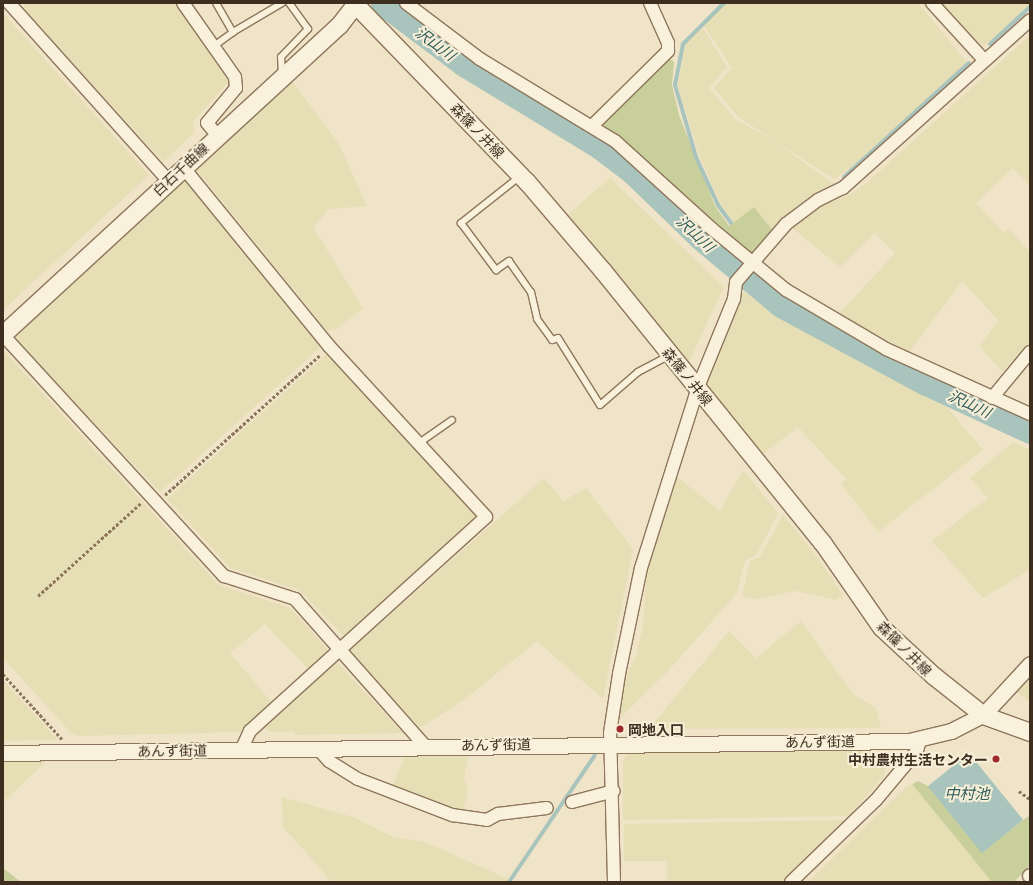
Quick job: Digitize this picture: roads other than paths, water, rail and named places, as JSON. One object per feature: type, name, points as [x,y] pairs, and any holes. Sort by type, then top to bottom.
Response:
[{"type":"main road","name":"白石千曲線","points":[[3,335],[168,180],[339,25],[355,3]]},
{"type":"main road","name":"森篠ノ井線","points":[[355,3],[528,182],[698,388],[822,542],[882,627],[934,676],[983,715],[1030,732]]},
{"type":"street","points":[[10,3],[168,180]]},
{"type":"street","points":[[184,3],[235,77],[236,88],[207,123],[217,135]]},
{"type":"street","points":[[406,3],[480,59],[592,126],[649,168],[751,266],[786,290],[886,349],[1030,414]]},
{"type":"street","points":[[592,126],[668,51],[668,43],[650,3]]},
{"type":"street","points":[[932,3],[984,60]]},
{"type":"street","points":[[614,882],[614,791],[611,743],[619,674],[641,568],[698,388],[734,299],[736,282],[786,224],[818,200],[844,188],[1030,20]]},
{"type":"street","points":[[183,167],[329,346],[486,517],[339,648],[250,731],[242,748]]},
{"type":"street","points":[[3,335],[224,576],[295,599],[425,746]]},
{"type":"street","points":[[992,398],[1030,352]]},
{"type":"street","points":[[983,715],[1030,664]]},
{"type":"street","name":"あんず街道","points":[[3,753],[242,748],[920,740],[950,731],[983,715]]},
{"type":"street","points":[[792,882],[876,800],[917,751],[920,740]]},
{"type":"street","points":[[318,748],[328,761],[358,779],[452,815],[487,820],[498,814],[547,808]]},
{"type":"street","points":[[572,802],[614,791]]},
{"type":"lane","points":[[216,3],[233,32]]},
{"type":"lane","points":[[214,46],[233,32],[282,3]]},
{"type":"lane","points":[[282,76],[281,56],[308,29],[288,3]]},
{"type":"lane","points":[[514,181],[461,223],[496,270],[509,261],[531,292],[537,319],[552,340],[558,338],[600,405],[638,372],[670,354]]},
{"type":"lane","points":[[419,443],[439,425],[452,420]]},
{"type":"water","name":"中村池","points":[[969,753],[1023,820],[982,853],[928,786]]},
{"type":"waterway","name":"沢山川","points":[[383,3],[464,64],[599,146],[633,172],[701,238],[781,305],[926,383],[1030,431]]},
{"type":"waterway","points":[[724,3],[683,44],[675,85],[696,157],[718,205],[731,223]]},
{"type":"waterway","points":[[990,44],[1030,7]]},
{"type":"waterway","points":[[844,177],[969,63]]},
{"type":"waterway","points":[[509,882],[595,755]]},
{"type":"place","name":"岡地入口","points":[[620,729]]},
{"type":"place","name":"中村農村生活センター","points":[[996,759]]}]
